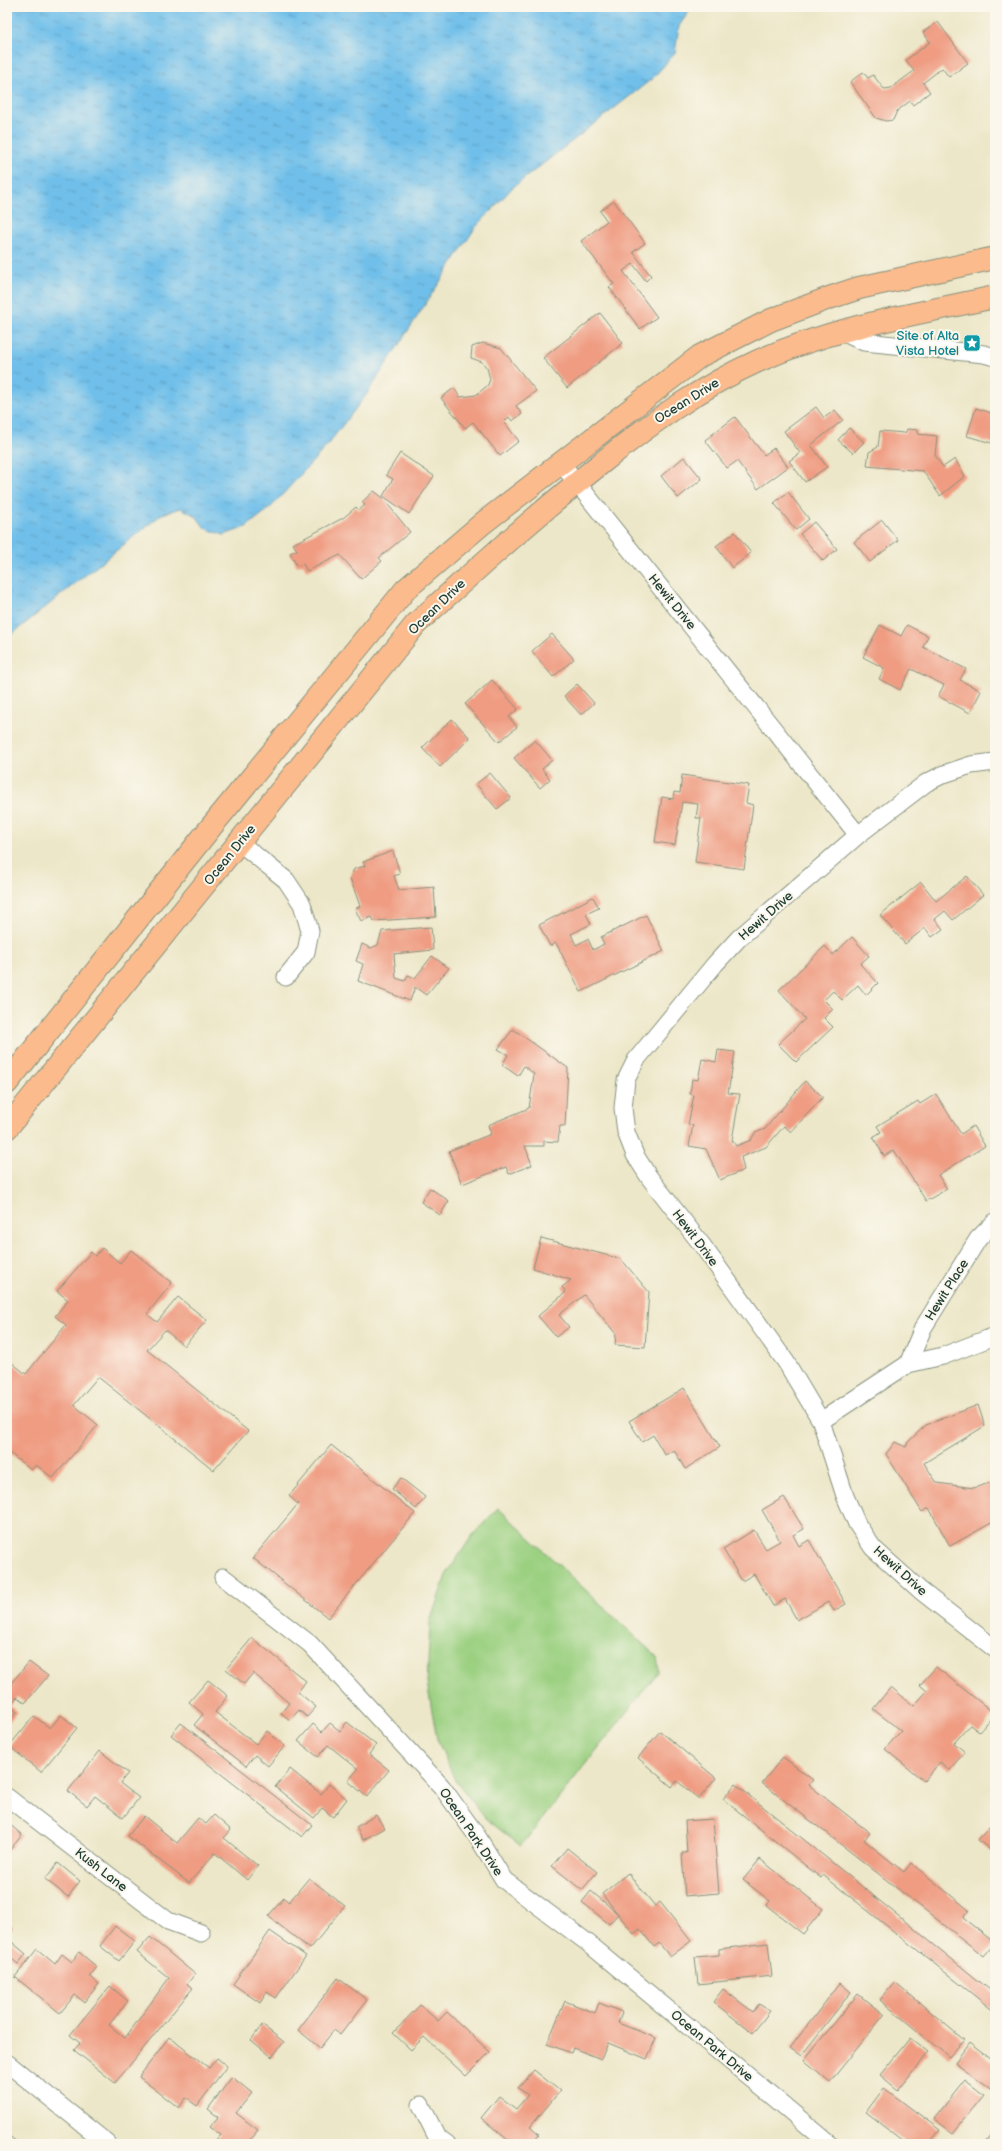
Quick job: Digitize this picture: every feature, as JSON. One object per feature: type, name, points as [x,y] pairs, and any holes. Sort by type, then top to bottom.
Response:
[{"type":"main road","name":"Ocean Drive","points":[[7,1083],[211,827],[406,589],[483,523],[700,356],[771,320],[859,288],[995,258]]},
{"type":"main road","name":"Ocean Drive","points":[[7,1128],[240,843],[416,624],[494,552],[654,421],[711,386],[758,361],[840,331],[995,297]]},
{"type":"main road","points":[[829,298],[840,331]]},
{"type":"street","points":[[840,331],[864,342],[984,354],[995,357]]},
{"type":"street","name":"Hewit Drive","points":[[561,463],[576,484],[858,835]]},
{"type":"street","name":"Hewit Drive","points":[[995,762],[971,765],[944,774],[926,783],[858,835],[739,938],[715,964],[636,1060],[626,1080],[623,1108],[626,1132],[635,1155],[649,1177],[702,1245],[786,1362],[821,1421],[845,1496],[857,1524],[873,1548],[921,1591],[995,1649]]},
{"type":"street","points":[[240,843],[286,880],[302,904],[310,931],[306,952],[286,977]]},
{"type":"street","name":"Hewit Place","points":[[908,1364],[927,1322],[978,1239],[995,1222]]},
{"type":"street","points":[[821,1421],[908,1364],[943,1356],[995,1336]]},
{"type":"street","name":"Ocean Park Drive","points":[[223,1577],[310,1644],[432,1775],[476,1836],[504,1880],[588,1943],[830,2144]]},
{"type":"street","name":"Kush Lane","points":[[7,1797],[168,1921],[200,1933]]},
{"type":"street","points":[[7,2064],[108,2144]]},
{"type":"street","points":[[420,2105],[437,2137],[447,2144]]},
{"type":"green space","points":[[498,1508],[657,1657],[659,1671],[521,1846],[485,1818],[454,1778],[437,1739],[427,1683],[430,1622],[446,1575],[472,1536]]},
{"type":"water","points":[[7,7],[692,7],[679,26],[675,53],[653,78],[512,188],[475,228],[366,395],[325,448],[270,508],[246,527],[224,535],[205,528],[196,516],[181,508],[162,514],[7,638]]},
{"type":"building","points":[[938,22],[968,63],[949,77],[942,68],[923,83],[930,92],[913,105],[910,101],[897,111],[893,120],[886,121],[876,118],[850,82],[863,72],[868,78],[873,75],[884,89],[891,88],[914,71],[906,60],[930,42],[923,32]]},
{"type":"building","points":[[614,201],[645,243],[633,252],[651,276],[646,281],[633,264],[623,271],[657,317],[640,329],[609,287],[614,284],[581,241],[607,221],[600,211]]},
{"type":"building","points":[[600,313],[623,343],[567,388],[543,358]]},
{"type":"building","points":[[483,343],[501,348],[536,391],[516,406],[522,414],[512,421],[509,417],[504,422],[519,441],[500,456],[473,422],[465,428],[441,398],[454,388],[460,397],[476,395],[488,385],[490,379],[487,368],[482,362],[471,358],[472,347]]},
{"type":"building","points":[[816,407],[824,418],[835,410],[843,420],[811,445],[827,467],[805,482],[789,461],[800,453],[784,431]]},
{"type":"building","points":[[976,408],[995,414],[995,444],[967,436]]},
{"type":"building","points":[[735,417],[764,455],[774,448],[788,467],[758,489],[737,461],[727,468],[705,440]]},
{"type":"building","points":[[849,428],[864,442],[853,453],[838,440]]},
{"type":"building","points":[[907,429],[918,430],[918,434],[937,436],[935,455],[943,467],[955,459],[965,476],[940,496],[923,471],[867,466],[869,452],[878,447],[880,431],[905,433]]},
{"type":"building","points":[[400,453],[434,476],[409,514],[383,496],[393,479],[386,475]]},
{"type":"building","points":[[684,457],[702,479],[678,498],[661,476]]},
{"type":"building","points":[[374,491],[382,497],[410,532],[379,558],[382,561],[361,579],[340,555],[307,571],[303,564],[297,566],[290,553],[297,550],[293,544],[343,518],[356,507],[359,510],[365,505],[362,502]]},
{"type":"building","points":[[788,492],[809,519],[796,530],[774,503]]},
{"type":"building","points":[[882,520],[898,540],[870,562],[854,542]]},
{"type":"building","points":[[814,522],[837,549],[823,561],[800,534]]},
{"type":"building","points":[[735,532],[751,553],[732,568],[716,546]]},
{"type":"building","points":[[880,625],[901,636],[907,625],[928,636],[923,647],[966,669],[960,680],[981,691],[970,713],[938,696],[944,685],[911,669],[900,690],[879,679],[884,668],[863,657]]},
{"type":"building","points":[[552,634],[574,659],[553,677],[532,651]]},
{"type":"building","points":[[992,668],[995,668],[995,687],[994,687]]},
{"type":"building","points":[[492,680],[518,709],[509,717],[517,727],[499,742],[465,704]]},
{"type":"building","points":[[577,684],[594,703],[581,715],[564,696]]},
{"type":"building","points":[[452,719],[470,738],[440,767],[422,748]]},
{"type":"building","points":[[535,740],[552,760],[542,769],[550,779],[540,788],[514,758]]},
{"type":"building","points":[[490,773],[511,798],[497,809],[476,784]]},
{"type":"building","points":[[682,775],[749,785],[746,803],[753,805],[744,869],[695,862],[701,818],[696,818],[698,804],[682,802],[675,845],[655,842],[662,797],[673,799],[674,792],[680,793]]},
{"type":"building","points":[[393,851],[400,874],[394,876],[399,890],[434,887],[436,917],[374,921],[372,917],[361,921],[355,909],[360,906],[350,878],[354,869],[365,866],[363,862]]},
{"type":"building","points":[[967,876],[983,895],[953,920],[945,911],[935,919],[943,929],[932,937],[925,928],[905,944],[880,915],[921,882],[936,901]]},
{"type":"building","points":[[593,897],[599,908],[586,914],[591,924],[571,934],[576,945],[588,939],[593,950],[604,944],[601,937],[646,915],[664,951],[581,992],[556,943],[550,946],[539,925]]},
{"type":"building","points":[[431,927],[433,950],[394,954],[396,978],[405,981],[408,975],[415,978],[432,956],[449,968],[426,995],[415,987],[410,1001],[358,981],[363,964],[356,961],[362,944],[371,948],[378,945],[382,931]]},
{"type":"building","points":[[852,937],[869,956],[860,964],[878,983],[866,995],[858,985],[842,1000],[833,991],[824,1000],[833,1009],[824,1018],[833,1027],[796,1062],[778,1044],[805,1019],[779,990],[825,946],[833,955]]},
{"type":"building","points":[[513,1029],[568,1068],[565,1126],[560,1126],[558,1142],[544,1141],[544,1146],[525,1146],[532,1165],[509,1174],[506,1167],[462,1184],[449,1151],[491,1134],[488,1125],[529,1108],[534,1074],[524,1066],[518,1076],[502,1065],[508,1055],[498,1049]]},
{"type":"building","points":[[718,1050],[735,1052],[728,1093],[740,1094],[732,1140],[736,1146],[751,1140],[755,1133],[765,1129],[805,1081],[823,1097],[791,1132],[784,1126],[766,1147],[741,1157],[744,1170],[720,1180],[706,1149],[689,1146],[693,1125],[688,1125],[694,1095],[690,1094],[692,1079],[698,1080],[702,1059],[716,1062]]},
{"type":"building","points":[[936,1094],[961,1134],[973,1126],[985,1146],[938,1175],[947,1189],[926,1201],[894,1150],[884,1156],[873,1137],[881,1132],[877,1126],[918,1101],[920,1104]]},
{"type":"building","points":[[430,1188],[449,1201],[440,1215],[421,1202]]},
{"type":"building","points":[[541,1238],[621,1259],[649,1292],[645,1347],[615,1345],[616,1334],[584,1295],[559,1315],[569,1327],[556,1337],[538,1316],[566,1292],[562,1287],[571,1280],[533,1268]]},
{"type":"building","points":[[102,1248],[120,1263],[131,1250],[172,1283],[147,1314],[157,1322],[178,1297],[207,1320],[184,1346],[165,1330],[147,1350],[248,1431],[214,1470],[98,1377],[74,1405],[98,1425],[53,1478],[36,1465],[31,1470],[7,1451],[7,1359],[26,1374],[66,1325],[55,1316],[68,1300],[57,1291],[91,1252],[95,1256]]},
{"type":"building","points":[[684,1388],[720,1447],[685,1469],[674,1450],[665,1455],[653,1435],[642,1442],[629,1421]]},
{"type":"building","points":[[978,1405],[985,1426],[924,1463],[937,1483],[974,1488],[995,1481],[995,1521],[950,1546],[929,1508],[922,1512],[886,1454],[895,1442],[906,1447],[908,1442],[926,1425]]},
{"type":"building","points":[[331,1445],[415,1513],[328,1618],[253,1558],[298,1504],[289,1496]]},
{"type":"building","points":[[401,1478],[425,1497],[416,1509],[392,1489]]},
{"type":"building","points":[[784,1497],[804,1529],[793,1535],[799,1546],[809,1540],[846,1604],[834,1611],[828,1602],[797,1620],[785,1599],[773,1606],[754,1574],[742,1581],[723,1549],[754,1530],[766,1549],[780,1541],[762,1510]]},
{"type":"building","points":[[252,1638],[306,1681],[298,1692],[316,1707],[307,1717],[299,1710],[290,1720],[281,1713],[289,1703],[253,1673],[244,1684],[226,1669]]},
{"type":"building","points":[[29,1662],[48,1676],[25,1703],[17,1697],[10,1706],[17,1712],[7,1724],[7,1688]]},
{"type":"building","points":[[936,1667],[995,1714],[979,1732],[970,1725],[954,1743],[965,1752],[949,1770],[940,1762],[924,1781],[885,1749],[901,1731],[873,1709],[891,1687],[914,1706],[927,1691],[920,1685]]},
{"type":"building","points":[[208,1680],[228,1696],[215,1712],[256,1744],[267,1731],[285,1746],[268,1766],[255,1755],[246,1766],[194,1725],[203,1714],[189,1702]]},
{"type":"building","points":[[61,1715],[77,1728],[41,1772],[9,1746],[34,1716],[50,1728]]},
{"type":"building","points":[[347,1722],[376,1745],[369,1754],[389,1770],[367,1797],[348,1781],[358,1769],[328,1745],[318,1757],[298,1741],[313,1724],[322,1732],[330,1723],[340,1731]]},
{"type":"building","points":[[181,1723],[312,1825],[302,1837],[171,1735]]},
{"type":"building","points":[[660,1731],[716,1778],[699,1799],[677,1781],[672,1787],[638,1758]]},
{"type":"building","points":[[100,1751],[128,1773],[120,1783],[139,1798],[123,1818],[95,1796],[87,1806],[68,1791]]},
{"type":"building","points":[[783,1757],[813,1780],[809,1785],[870,1833],[864,1840],[904,1872],[911,1863],[969,1910],[963,1918],[995,1943],[984,1956],[762,1783]]},
{"type":"building","points":[[290,1769],[321,1794],[329,1784],[347,1799],[333,1817],[322,1808],[314,1818],[275,1787]]},
{"type":"building","points":[[735,1784],[995,1994],[995,2012],[823,1875],[821,1878],[723,1799]]},
{"type":"building","points":[[214,1815],[231,1830],[224,1838],[258,1866],[247,1880],[215,1853],[189,1883],[128,1836],[144,1816],[177,1843],[198,1818],[206,1824]]},
{"type":"building","points":[[376,1815],[384,1828],[363,1840],[356,1827]]},
{"type":"building","points":[[713,1819],[719,1893],[685,1896],[682,1853],[687,1853],[685,1821]]},
{"type":"building","points":[[7,1822],[22,1835],[9,1851],[7,1849]]},
{"type":"building","points":[[990,1826],[995,1829],[995,1854],[978,1840]]},
{"type":"building","points":[[567,1848],[597,1872],[582,1890],[552,1866]]},
{"type":"building","points":[[760,1859],[823,1909],[803,1934],[766,1905],[770,1901],[743,1880]]},
{"type":"building","points":[[58,1863],[80,1881],[68,1897],[45,1879]]},
{"type":"building","points":[[628,1873],[655,1906],[660,1902],[691,1941],[670,1957],[659,1943],[654,1947],[640,1929],[634,1934],[602,1894]]},
{"type":"building","points":[[309,1878],[345,1906],[310,1949],[268,1916],[284,1898],[289,1902]]},
{"type":"building","points":[[591,1891],[618,1914],[609,1924],[582,1902]]},
{"type":"building","points":[[7,1923],[13,1928],[7,1934]]},
{"type":"building","points":[[115,1926],[135,1941],[119,1961],[100,1946]]},
{"type":"building","points":[[270,1931],[306,1956],[276,1998],[267,1992],[260,2003],[233,1984]]},
{"type":"building","points":[[150,1937],[195,1974],[187,1984],[193,1988],[115,2083],[74,2050],[80,2043],[70,2035],[110,1986],[128,2001],[109,2025],[125,2038],[169,1978],[137,1952]]},
{"type":"building","points":[[7,1938],[26,1954],[18,1964],[7,1955]]},
{"type":"building","points":[[768,1943],[772,1976],[698,1984],[695,1957],[719,1955],[719,1949]]},
{"type":"building","points":[[37,1949],[55,1964],[62,1954],[72,1962],[79,1952],[97,1967],[90,1976],[99,1984],[84,2002],[75,1995],[60,2013],[15,1977]]},
{"type":"building","points":[[338,1978],[367,2000],[340,2035],[334,2030],[320,2048],[298,2030]]},
{"type":"building","points":[[895,1982],[964,2040],[949,2057],[880,2000]]},
{"type":"building","points":[[840,1983],[851,1992],[801,2056],[790,2048]]},
{"type":"building","points":[[723,1989],[753,2012],[759,2004],[770,2011],[753,2033],[713,2002]]},
{"type":"building","points":[[858,1994],[884,2015],[830,2082],[804,2060]]},
{"type":"building","points":[[565,2001],[595,2013],[599,2003],[622,2012],[618,2023],[656,2038],[647,2059],[608,2043],[601,2059],[573,2048],[571,2053],[547,2044]]},
{"type":"building","points":[[420,2005],[438,2021],[447,2012],[490,2052],[466,2076],[424,2037],[411,2050],[393,2033]]},
{"type":"building","points":[[262,2025],[284,2042],[272,2057],[251,2040]]},
{"type":"building","points":[[169,2037],[209,2068],[217,2058],[227,2066],[197,2106],[186,2098],[179,2108],[139,2077]]},
{"type":"building","points":[[910,2038],[928,2052],[898,2090],[880,2075]]},
{"type":"building","points":[[969,2043],[995,2063],[993,2090],[955,2062]]},
{"type":"building","points":[[534,2070],[560,2091],[530,2127],[539,2135],[532,2144],[513,2144],[481,2118],[499,2096],[516,2109],[528,2095],[518,2088]]},
{"type":"building","points":[[232,2077],[252,2093],[236,2113],[258,2130],[246,2144],[213,2144],[221,2135],[210,2127],[218,2117],[208,2109]]},
{"type":"building","points":[[965,2080],[984,2095],[953,2133],[934,2119]]},
{"type":"building","points":[[884,2088],[940,2130],[929,2144],[908,2144],[866,2112]]},
{"type":"building","points":[[995,2129],[995,2144],[985,2144],[984,2143]]},
{"type":"building","points":[[7,2134],[19,2144],[7,2144]]},
{"type":"place","name":"Site of Alta Vista Hotel","points":[[972,343]]}]
